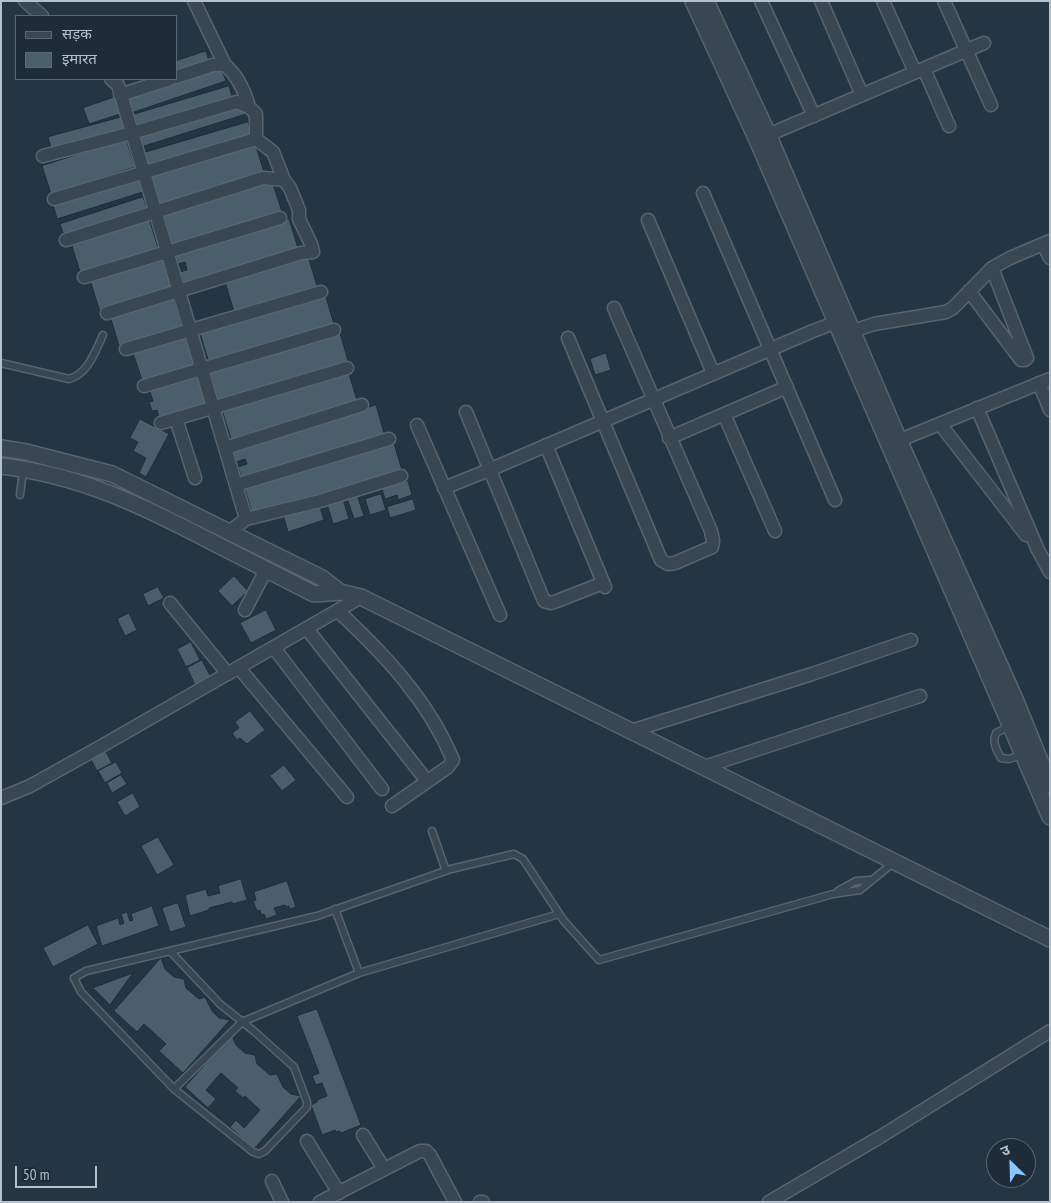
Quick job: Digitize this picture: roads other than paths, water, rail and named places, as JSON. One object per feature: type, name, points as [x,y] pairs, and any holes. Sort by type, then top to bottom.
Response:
[{"type":"street","points":[[25,1],[41,15]]},
{"type":"street","points":[[194,1],[225,65],[232,71],[246,94],[249,107]]},
{"type":"street","points":[[693,1],[763,137]]},
{"type":"street","points":[[706,1],[894,442],[1011,726],[1024,755],[1043,780]]},
{"type":"street","points":[[761,1],[814,116]]},
{"type":"street","points":[[820,1],[862,95]]},
{"type":"street","points":[[883,1],[950,126]]},
{"type":"street","points":[[944,1],[991,105]]},
{"type":"street","points":[[763,137],[984,43]]},
{"type":"street","points":[[178,76],[213,65],[225,65]]},
{"type":"street","points":[[113,80],[118,85],[246,519]]},
{"type":"street","points":[[120,94],[167,80]]},
{"type":"street","points":[[43,156],[132,134],[236,102],[249,107],[256,114],[256,139]]},
{"type":"street","points":[[54,199],[256,139]]},
{"type":"street","points":[[106,314],[301,253],[313,252],[299,219],[299,210],[273,152],[256,139]]},
{"type":"street","points":[[66,240],[263,178],[284,180]]},
{"type":"street","points":[[703,193],[835,500]]},
{"type":"street","points":[[84,277],[280,218]]},
{"type":"street","points":[[648,220],[713,374]]},
{"type":"street","points":[[444,488],[771,349],[844,327],[946,312],[953,308],[992,268],[1046,242],[1050,258]]},
{"type":"street","points":[[969,291],[1021,360],[1025,360],[1027,358],[992,268]]},
{"type":"street","points":[[126,349],[321,292]]},
{"type":"street","points":[[568,338],[661,560],[668,564],[676,563],[712,547],[713,541],[710,531],[614,308]]},
{"type":"street","points":[[144,386],[334,330]]},
{"type":"street","points":[[161,423],[347,368]]},
{"type":"street","points":[[894,442],[1044,381],[1050,410]]},
{"type":"street","points":[[669,438],[787,387]]},
{"type":"street","points":[[225,448],[362,406]]},
{"type":"street","points":[[977,408],[1038,550],[1050,572]]},
{"type":"street","points":[[466,412],[544,600],[551,603],[604,585],[546,445]]},
{"type":"street","points":[[724,414],[774,531]]},
{"type":"street","points":[[176,418],[195,478]]},
{"type":"street","points":[[940,424],[1038,550]]},
{"type":"street","points":[[417,425],[500,616]]},
{"type":"street","points":[[236,485],[390,439]]},
{"type":"street","points":[[894,442],[1015,700],[1043,780],[1050,817]]},
{"type":"street","points":[[1,448],[26,452],[112,474],[322,578],[340,592]]},
{"type":"street","points":[[1,466],[90,485],[146,508],[314,594],[340,592],[361,597],[1050,939]]},
{"type":"street","points":[[229,532],[246,519],[320,501],[401,476]]},
{"type":"street","points":[[245,610],[266,570]]},
{"type":"street","points":[[1,798],[30,786],[361,597]]},
{"type":"street","points":[[170,603],[347,797]]},
{"type":"street","points":[[338,611],[364,634],[419,697],[453,760],[448,767],[392,806]]},
{"type":"street","points":[[307,629],[427,781]]},
{"type":"street","points":[[631,731],[911,640]]},
{"type":"street","points":[[274,648],[382,789]]},
{"type":"street","points":[[704,767],[920,696]]},
{"type":"street","points":[[769,1202],[880,1138],[1050,1031]]},
{"type":"street","points":[[363,1135],[384,1169]]},
{"type":"street","points":[[307,1141],[339,1192]]},
{"type":"street","points":[[320,1202],[420,1151],[426,1151],[455,1202]]},
{"type":"street","points":[[272,1181],[282,1202]]},
{"type":"lane","points":[[1,363],[69,380],[78,377],[85,370],[103,335]]},
{"type":"lane","points":[[20,495],[23,470]]},
{"type":"lane","points":[[1011,726],[996,733],[994,739],[995,749],[1001,758],[1008,759],[1024,755]]},
{"type":"lane","points":[[432,831],[446,871]]},
{"type":"lane","points":[[171,952],[220,1004],[294,1067],[307,1102],[307,1107],[259,1154],[253,1152],[174,1089],[81,992],[74,978],[86,971],[317,916],[446,871],[514,854],[523,858],[559,914],[599,960],[833,894],[860,890],[894,862]]},
{"type":"lane","points":[[335,910],[359,973]]},
{"type":"lane","points":[[174,1089],[242,1022],[359,973],[559,914]]}]
